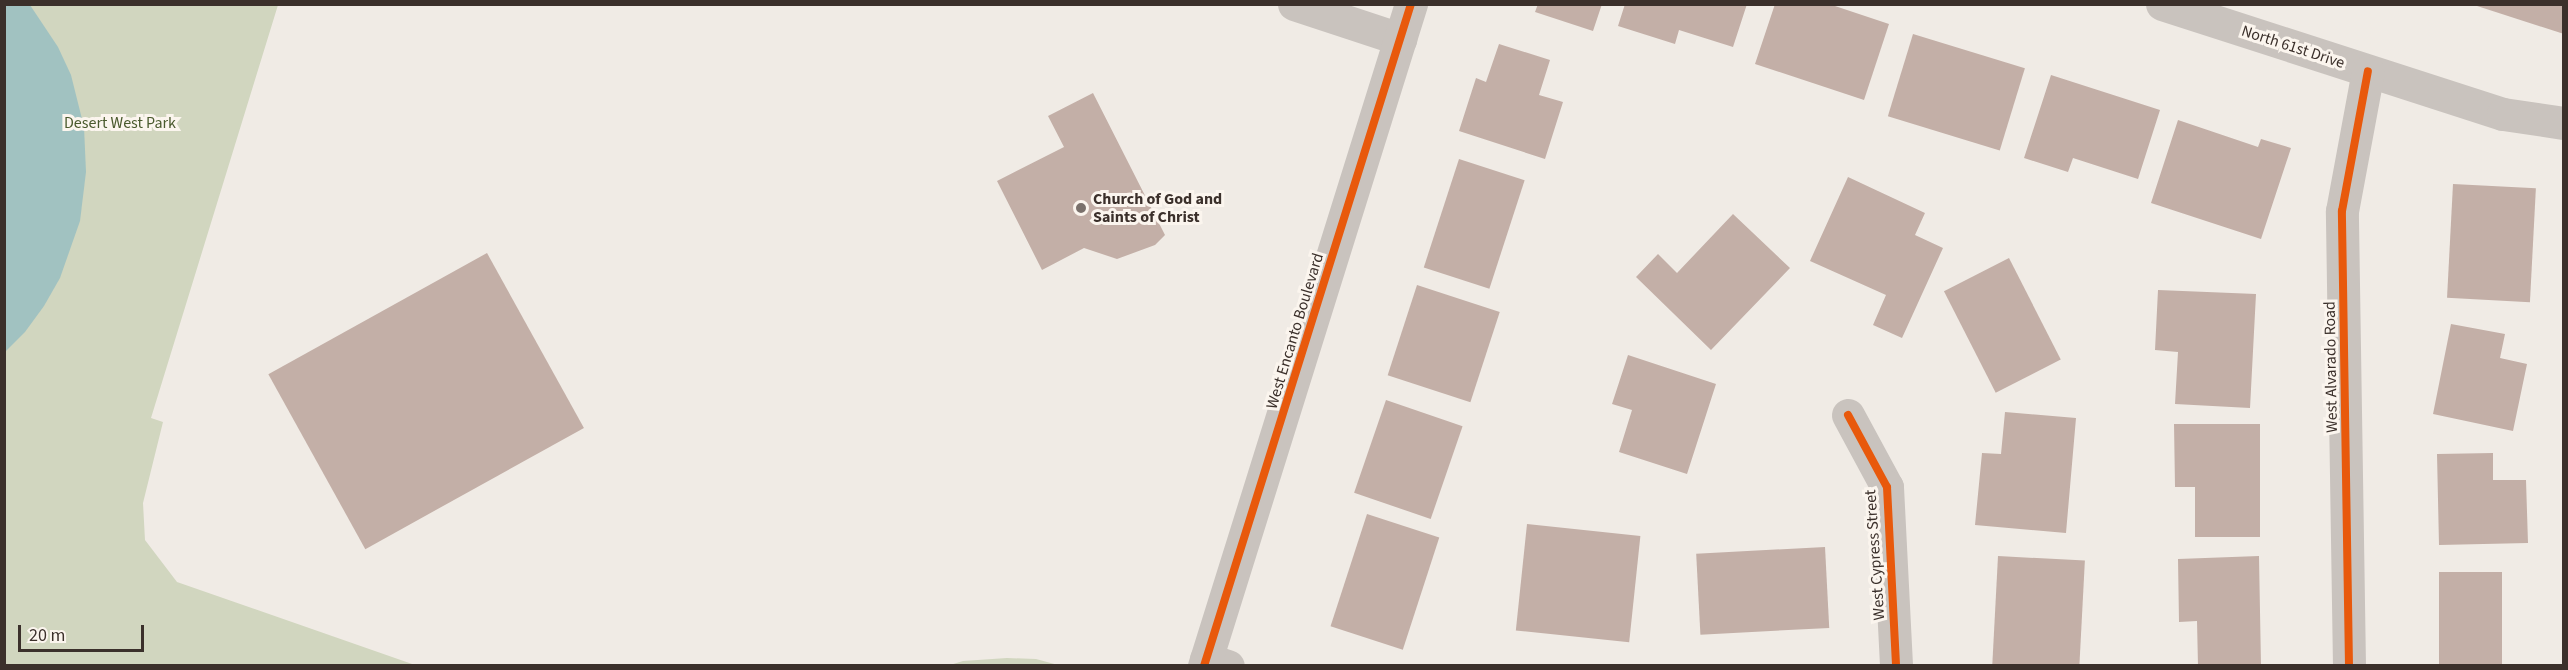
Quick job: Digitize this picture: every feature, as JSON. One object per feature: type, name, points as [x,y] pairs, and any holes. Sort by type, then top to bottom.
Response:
[{"type":"street","points":[[1294,4],[1400,39]]},
{"type":"street","name":"West Encanto Boulevard","points":[[1213,663],[1411,4]]},
{"type":"street","name":"North 61st Drive","points":[[2162,4],[2503,114],[2564,123]]},
{"type":"street","name":"West Alvarado Road","points":[[2349,666],[2342,211],[2368,71]]},
{"type":"street","name":"West Cypress Street","points":[[1848,415],[1887,487],[1896,666]]},
{"type":"green space","name":"Desert West Park","points":[[4,5],[278,5],[151,418],[163,422],[143,503],[145,540],[177,582],[415,665],[5,665]]},
{"type":"green space","points":[[1036,659],[1058,665],[950,665],[963,661]]},
{"type":"water","points":[[5,4],[30,5],[58,47],[71,75],[84,127],[86,172],[80,221],[60,278],[44,306],[25,332],[5,352]]},
{"type":"building","points":[[1538,4],[1602,4],[1593,31],[1535,12]]},
{"type":"building","points":[[1625,4],[1747,4],[1733,47],[1679,30],[1675,44],[1618,26]]},
{"type":"building","points":[[1775,4],[1829,4],[1889,24],[1864,100],[1755,64]]},
{"type":"building","points":[[2564,4],[2564,34],[2474,5]]},
{"type":"building","points":[[1913,34],[2025,68],[2000,150],[1888,116]]},
{"type":"building","points":[[1499,44],[1550,60],[1539,95],[1563,102],[1545,159],[1459,131],[1476,78],[1486,82]]},
{"type":"building","points":[[2051,75],[2160,110],[2138,179],[2073,158],[2068,172],[2024,158]]},
{"type":"building","name":"Church of God and Saints of Christ","points":[[1093,93],[1165,235],[1155,245],[1117,259],[1084,248],[1042,270],[997,181],[1064,147],[1048,116]]},
{"type":"building","points":[[2178,120],[2258,147],[2261,139],[2291,148],[2261,239],[2151,203]]},
{"type":"building","points":[[1459,159],[1525,180],[1489,289],[1424,267]]},
{"type":"building","points":[[1848,177],[1925,213],[1915,235],[1943,248],[1902,338],[1873,325],[1886,295],[1810,261]]},
{"type":"building","points":[[2453,184],[2536,188],[2530,302],[2447,298]]},
{"type":"building","points":[[1733,214],[1790,268],[1711,350],[1636,277],[1658,254],[1677,273]]},
{"type":"building","points":[[487,253],[584,428],[365,549],[268,374]]},
{"type":"building","points":[[2009,258],[2061,360],[1996,393],[1944,291]]},
{"type":"building","points":[[1417,285],[1500,312],[1470,402],[1388,375]]},
{"type":"building","points":[[2158,290],[2256,294],[2250,408],[2175,404],[2178,352],[2155,350]]},
{"type":"building","points":[[2451,324],[2505,334],[2500,358],[2527,364],[2513,431],[2433,414]]},
{"type":"building","points":[[1628,355],[1716,384],[1687,474],[1619,452],[1632,410],[1612,404]]},
{"type":"building","points":[[1386,400],[1463,426],[1431,519],[1354,493]]},
{"type":"building","points":[[2005,412],[2076,418],[2066,533],[1975,525],[1982,453],[2001,454]]},
{"type":"building","points":[[2174,424],[2260,424],[2260,537],[2195,537],[2195,487],[2175,487]]},
{"type":"building","points":[[2493,453],[2493,480],[2526,480],[2528,543],[2439,545],[2437,454]]},
{"type":"building","points":[[1367,514],[1439,537],[1403,650],[1331,626]]},
{"type":"building","points":[[1527,524],[1640,536],[1629,642],[1516,630]]},
{"type":"building","points":[[1825,547],[1829,628],[1700,635],[1696,554]]},
{"type":"building","points":[[1998,556],[2085,561],[2079,666],[1992,666]]},
{"type":"building","points":[[2259,556],[2261,666],[2198,666],[2197,621],[2179,622],[2178,559]]},
{"type":"building","points":[[2439,572],[2502,572],[2502,666],[2439,666]]},
{"type":"cycle path","points":[[1204,666],[1411,4]]},
{"type":"cycle path","points":[[2349,666],[2342,211],[2368,71]]},
{"type":"cycle path","points":[[1848,415],[1887,487],[1896,666]]},
{"type":"place","name":"Church of God and Saints of Christ","points":[[1081,208]]}]
